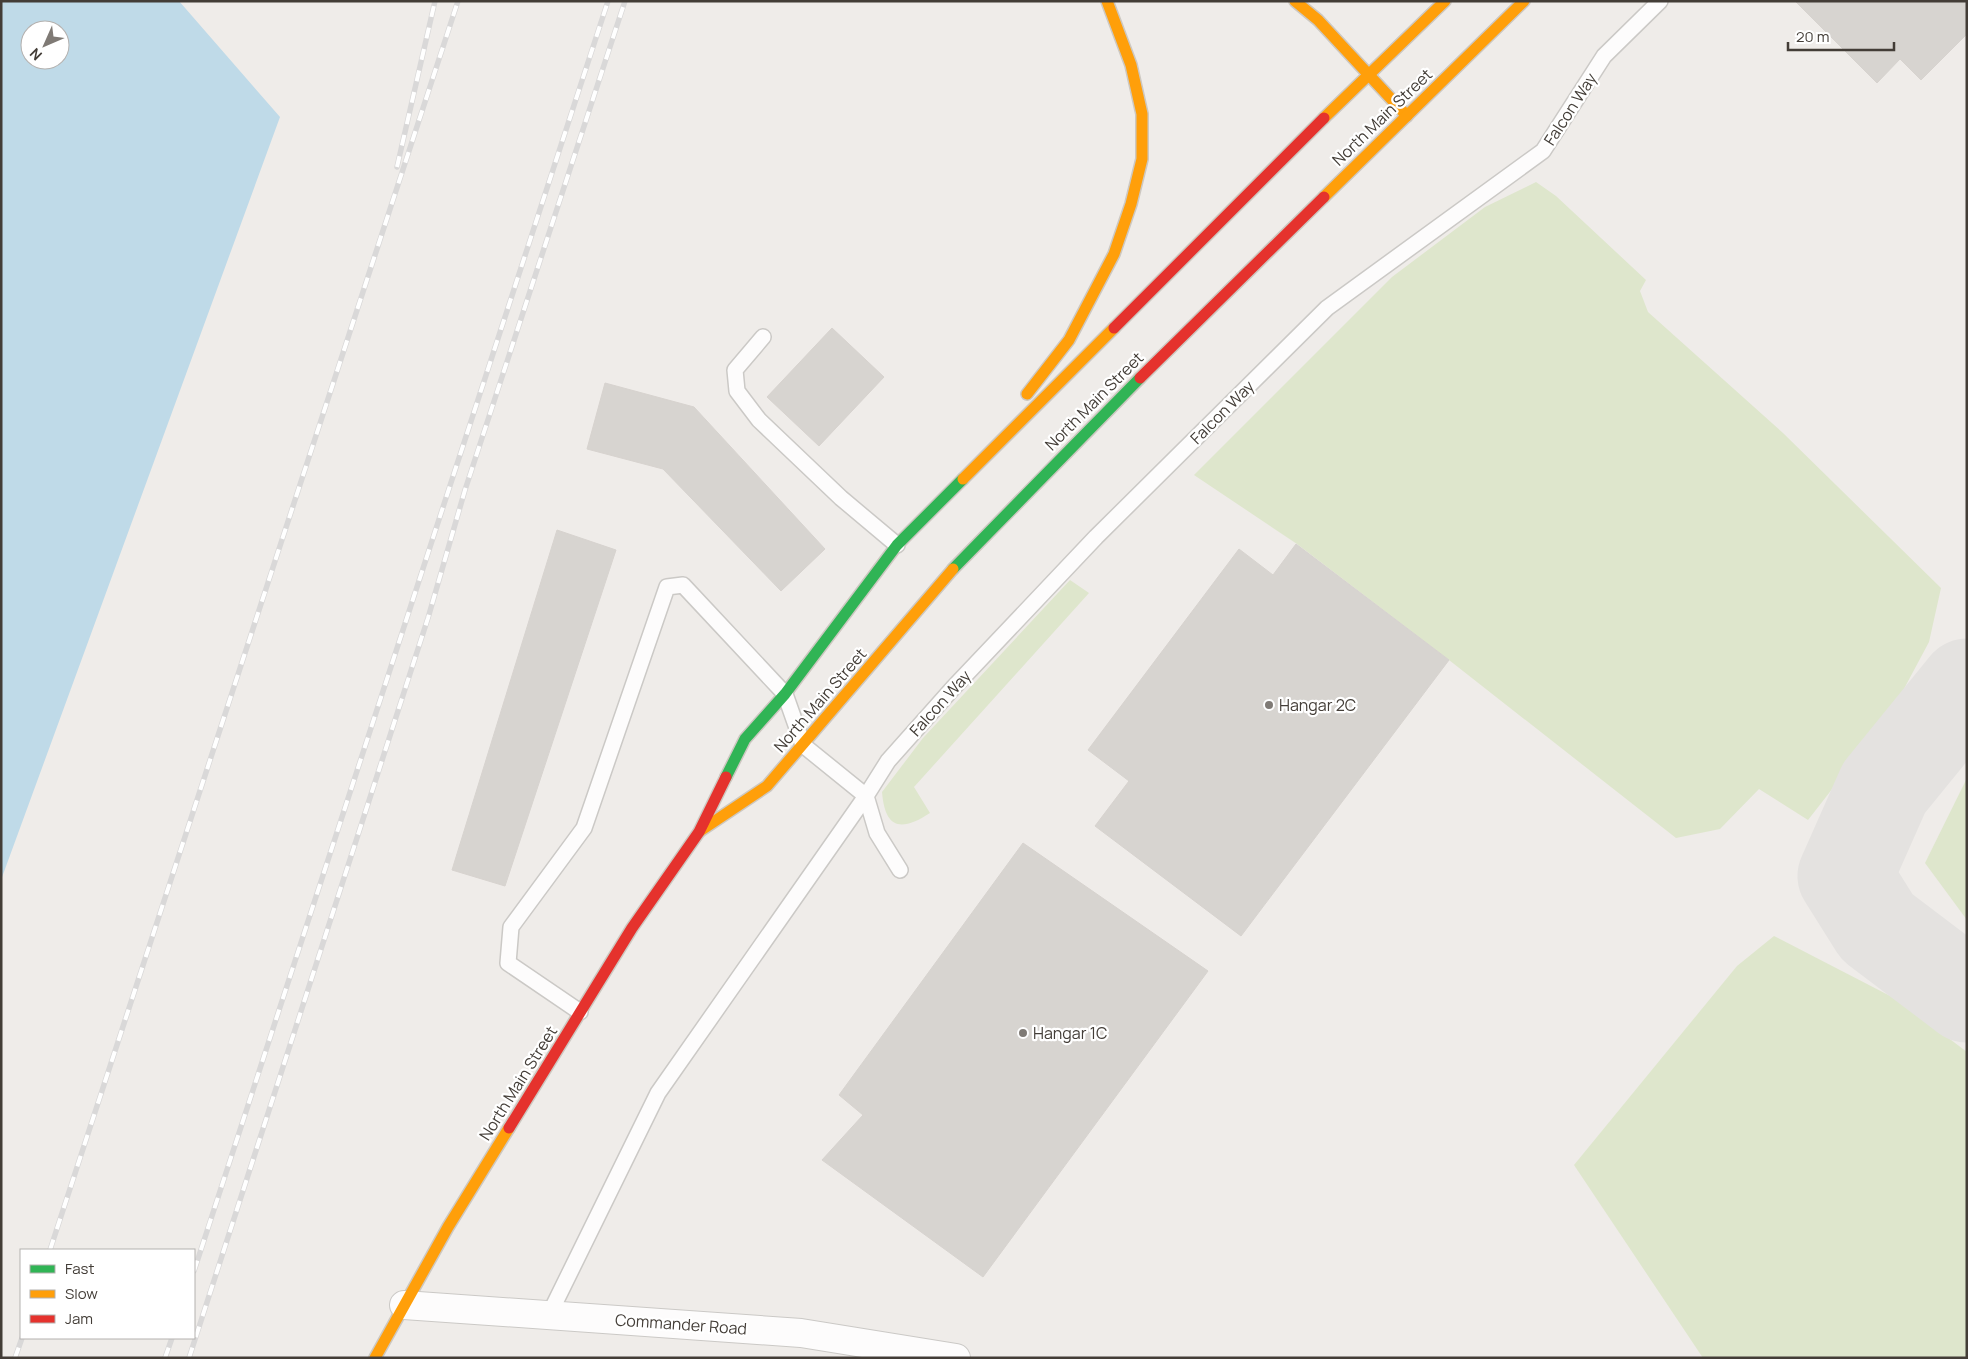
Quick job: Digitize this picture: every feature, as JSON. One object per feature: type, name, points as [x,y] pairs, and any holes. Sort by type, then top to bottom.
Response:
[{"type":"main road","points":[[1019,404],[1069,340],[1114,254],[1131,204],[1142,159],[1142,114],[1131,65],[1107,1]]},
{"type":"main road","points":[[1295,1],[1318,20],[1407,116]]},
{"type":"main road","name":"North Main Street","points":[[374,1358],[448,1227],[580,1012],[632,928],[699,832],[745,739],[785,694],[897,545],[1368,74],[1445,1]]},
{"type":"main road","name":"North Main Street","points":[[699,832],[767,786],[969,551],[1093,424],[1524,1]]},
{"type":"main road","points":[[897,545],[1007,418]]},
{"type":"street","name":"Commander Road","points":[[404,1304],[801,1333],[956,1358]]},
{"type":"lane","name":"Falcon Way","points":[[550,1315],[658,1093],[888,762],[960,681],[1096,537],[1327,308],[1543,150],[1604,56],[1660,1]]},
{"type":"lane","points":[[762,337],[735,370],[737,391],[758,420],[841,498],[897,545]]},
{"type":"lane","points":[[580,1012],[508,963],[511,927],[584,828],[667,587],[683,585],[785,694],[803,745],[866,796],[877,833],[900,870]]},
{"type":"green space","points":[[1536,182],[1556,196],[1646,280],[1640,291],[1648,312],[1783,433],[1941,588],[1929,642],[1890,715],[1808,820],[1759,789],[1720,829],[1676,838],[1449,660],[1297,544],[1194,475],[1392,277],[1485,207]]},
{"type":"green space","points":[[1070,580],[1089,593],[914,787],[930,813],[911,823],[896,824],[887,814],[882,792],[923,738]]},
{"type":"green space","points":[[1967,778],[1967,920],[1925,863]]},
{"type":"green space","points":[[1774,936],[1898,1000],[1967,1052],[1967,1358],[1703,1358],[1574,1165],[1737,966]]},
{"type":"water","points":[[1,1],[179,1],[280,117],[1,880]]},
{"type":"building","points":[[1795,1],[1967,1],[1967,34],[1921,80],[1900,59],[1877,83]]},
{"type":"building","points":[[832,328],[884,377],[819,446],[767,397]]},
{"type":"building","points":[[605,383],[694,407],[825,549],[781,591],[663,469],[587,449]]},
{"type":"building","points":[[557,530],[616,550],[505,886],[452,870]]},
{"type":"building","name":"Hangar 2C","points":[[1296,544],[1449,660],[1241,936],[1095,826],[1129,781],[1088,750],[1239,549],[1273,575]]},
{"type":"building","name":"Hangar 1C","points":[[1023,843],[1208,971],[983,1277],[822,1160],[863,1115],[839,1095]]},
{"type":"taxiway","points":[[1967,686],[1884,788],[1845,876],[1877,927],[1967,995]]},
{"type":"railway","points":[[397,167],[435,1]]},
{"type":"railway","points":[[50,1249],[458,1]]},
{"type":"railway","points":[[195,1268],[608,1]]},
{"type":"railway","points":[[189,1358],[428,618],[465,490],[625,1]]},
{"type":"railway","points":[[15,1358],[22,1339]]},
{"type":"railway","points":[[165,1358],[172,1339]]},
{"type":"traffic: fast","points":[[953,569],[1140,378]]},
{"type":"traffic: fast","points":[[726,777],[745,739],[785,694],[897,545],[963,479]]},
{"type":"traffic: slow","points":[[1027,394],[1069,340],[1114,254],[1131,204],[1142,159],[1142,114],[1131,65],[1107,1]]},
{"type":"traffic: slow","points":[[1295,1],[1318,20],[1407,116]]},
{"type":"traffic: slow","points":[[1324,118],[1445,1]]},
{"type":"traffic: slow","points":[[1324,197],[1524,1]]},
{"type":"traffic: slow","points":[[963,479],[1114,328]]},
{"type":"traffic: slow","points":[[700,831],[767,786],[953,569]]},
{"type":"traffic: slow","points":[[375,1358],[448,1227],[509,1128]]},
{"type":"traffic: jam","points":[[1114,328],[1324,118]]},
{"type":"traffic: jam","points":[[1140,378],[1324,197]]},
{"type":"traffic: jam","points":[[509,1128],[632,928],[699,832],[726,777]]},
{"type":"place","name":"Hangar 2C","points":[[1269,705]]},
{"type":"place","name":"Hangar 1C","points":[[1023,1033]]}]
